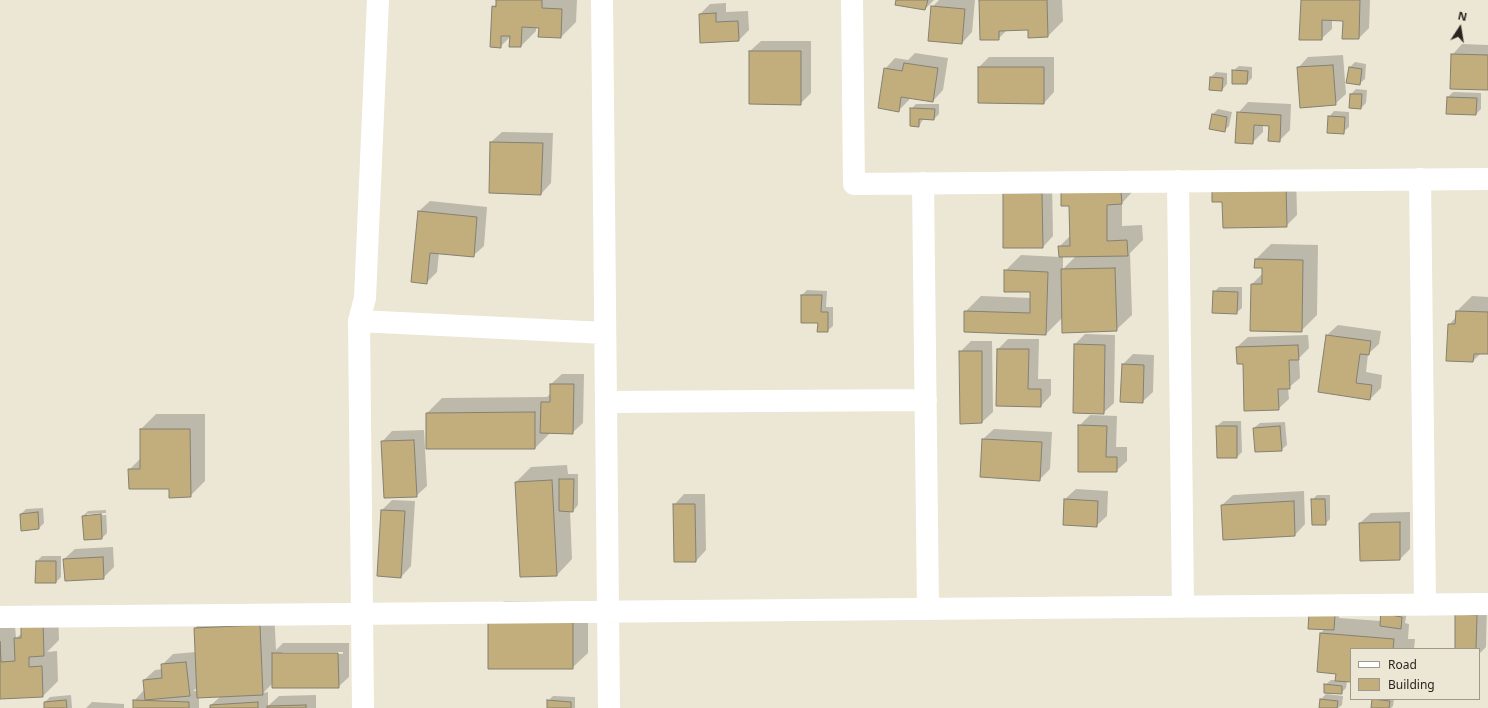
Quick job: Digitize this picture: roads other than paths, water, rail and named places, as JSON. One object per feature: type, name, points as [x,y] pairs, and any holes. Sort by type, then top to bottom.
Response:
[{"type":"street","points":[[363,708],[359,321],[365,298],[378,0]]},
{"type":"street","points":[[602,0],[610,708]]},
{"type":"street","points":[[852,0],[854,184],[1488,178]]},
{"type":"street","points":[[1420,179],[1425,605]]},
{"type":"street","points":[[1178,181],[1183,607]]},
{"type":"street","points":[[923,183],[928,609]]},
{"type":"street","points":[[359,321],[606,333]]},
{"type":"street","points":[[606,402],[926,400]]},
{"type":"street","points":[[0,617],[1488,604]]}]
